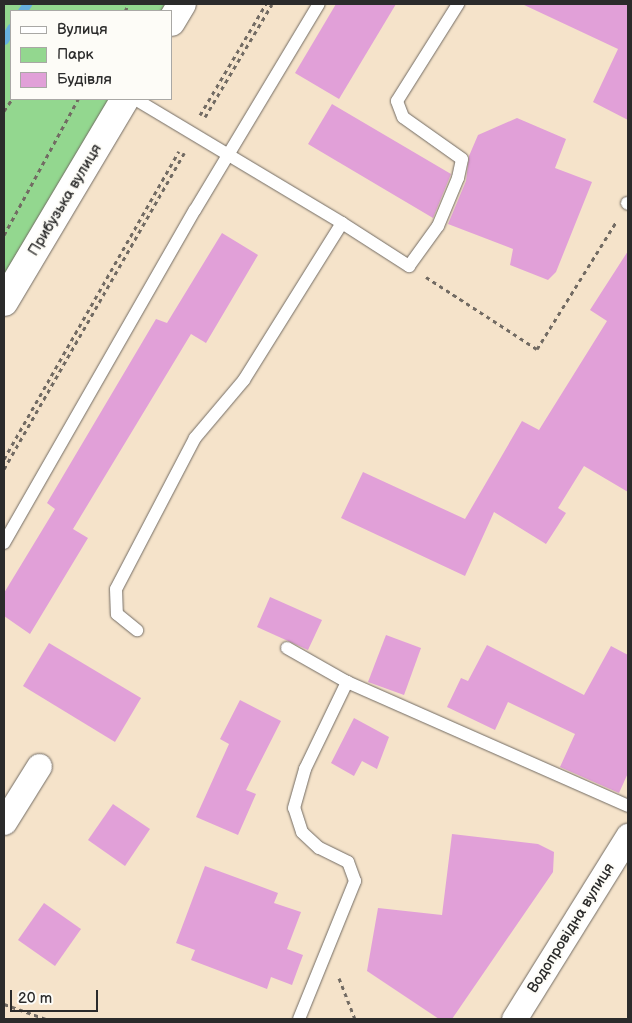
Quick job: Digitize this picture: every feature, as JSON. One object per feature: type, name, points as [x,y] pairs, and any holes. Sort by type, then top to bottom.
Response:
[{"type":"street","points":[[172,20],[182,4]]},
{"type":"street","name":"Прибузька вулиця","points":[[4,302],[124,100]]},
{"type":"street","points":[[4,822],[39,766]]},
{"type":"street","name":"Водопровідна вулиця","points":[[514,1019],[628,836]]},
{"type":"lane","points":[[4,543],[228,156],[319,4]]},
{"type":"lane","points":[[137,100],[342,223],[409,266],[438,226],[458,178],[462,160],[404,117],[397,101],[458,4]]},
{"type":"lane","points":[[137,630],[117,614],[116,588],[196,438],[244,380],[342,223]]},
{"type":"lane","points":[[288,648],[347,682],[628,806]]},
{"type":"lane","points":[[299,1019],[355,881],[348,862],[319,848],[302,832],[294,808],[305,769],[347,682]]},
{"type":"path","points":[[4,459],[266,4]]},
{"type":"path","points":[[4,469],[192,133],[272,4]]},
{"type":"path","points":[[4,111],[11,100]]},
{"type":"path","points":[[4,235],[77,100]]},
{"type":"path","points":[[431,280],[537,349],[628,204]]},
{"type":"path","points":[[328,950],[355,1019]]},
{"type":"path","points":[[4,1004],[46,1019]]},
{"type":"green space","points":[[4,4],[166,4],[163,10],[10,10],[10,100],[109,100],[4,275]]},
{"type":"building","points":[[336,4],[396,4],[339,99],[295,73]]},
{"type":"building","points":[[522,4],[628,4],[628,120],[593,102],[618,49]]},
{"type":"building","points":[[332,104],[451,174],[433,218],[308,144]]},
{"type":"building","points":[[517,118],[566,139],[555,168],[592,182],[556,272],[548,280],[510,265],[513,249],[448,224],[466,181],[469,156],[478,135]]},
{"type":"building","points":[[222,233],[258,255],[206,343],[191,334],[73,529],[88,538],[30,634],[4,616],[4,593],[55,509],[47,503],[156,319],[167,323]]},
{"type":"building","points":[[628,251],[628,492],[584,466],[558,508],[566,513],[546,544],[494,512],[465,576],[341,518],[363,472],[465,519],[522,421],[539,430],[607,321],[590,310]]},
{"type":"building","points":[[270,597],[322,620],[308,650],[257,627]]},
{"type":"building","points":[[386,635],[421,648],[404,695],[368,682]]},
{"type":"building","points":[[49,643],[141,698],[115,742],[23,686]]},
{"type":"building","points":[[487,645],[584,695],[611,646],[628,655],[628,773],[619,793],[560,767],[575,734],[508,702],[495,730],[447,707],[461,678],[468,681]]},
{"type":"building","points":[[240,700],[281,721],[246,790],[256,794],[238,835],[196,817],[229,744],[220,739]]},
{"type":"building","points":[[354,718],[389,737],[377,769],[362,761],[354,776],[331,763]]},
{"type":"building","points":[[113,804],[150,829],[125,866],[88,840]]},
{"type":"building","points":[[452,834],[538,844],[554,852],[553,872],[452,1019],[439,1019],[367,971],[378,908],[442,915]]},
{"type":"building","points":[[205,866],[278,893],[274,903],[301,912],[287,949],[303,955],[292,985],[271,977],[267,989],[191,960],[195,950],[176,943]]},
{"type":"building","points":[[44,903],[81,929],[55,966],[18,940]]},
{"type":"waterway","points":[[23,10],[27,4]]},
{"type":"waterway","points":[[4,40],[10,30]]}]
